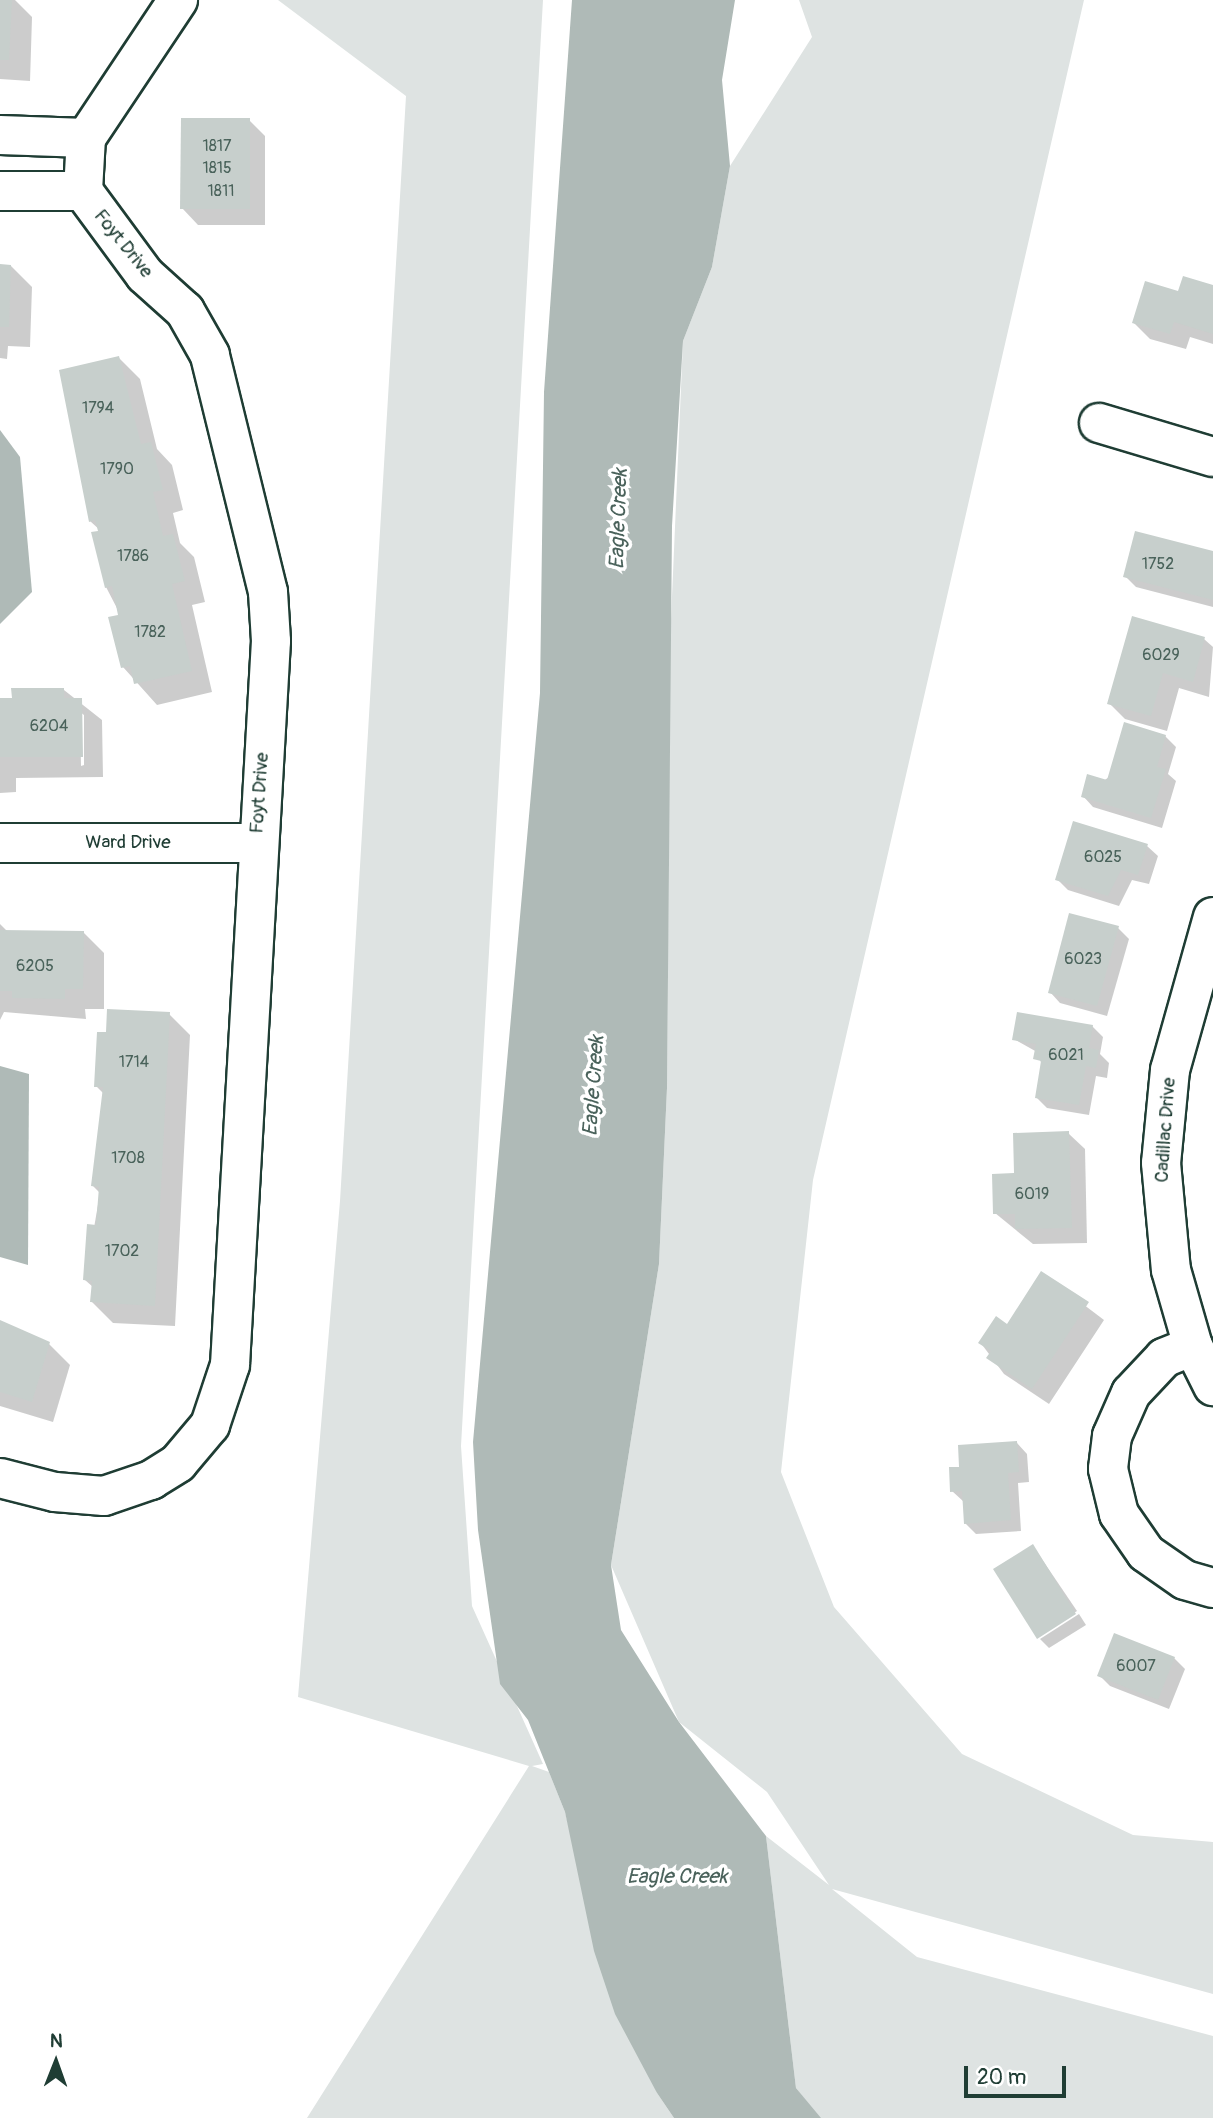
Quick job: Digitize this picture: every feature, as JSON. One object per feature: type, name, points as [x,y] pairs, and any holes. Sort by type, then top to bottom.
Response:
[{"type":"street","points":[[0,135],[86,138],[178,0]]},
{"type":"street","name":"Foyt Drive","points":[[0,1478],[71,1495],[104,1496],[135,1487],[190,1450],[224,1395],[271,615],[210,355],[186,311],[145,275],[83,191],[86,138]]},
{"type":"street","points":[[0,191],[83,191]]},
{"type":"street","points":[[1099,423],[1213,457]]},
{"type":"street","name":"Ward Drive","points":[[0,843],[257,843]]},
{"type":"street","name":"Cadillac Drive","points":[[1213,916],[1177,1039],[1162,1130],[1163,1224],[1193,1346],[1213,1386]]},
{"type":"street","points":[[1193,1346],[1164,1358],[1130,1393],[1112,1436],[1108,1469],[1119,1514],[1146,1553],[1185,1580],[1213,1588]]},
{"type":"shaded area","points":[[278,0],[543,0],[461,1446],[472,1606],[543,1764],[532,1766],[549,1772],[565,1812],[585,1892],[657,2093],[674,2118],[307,2118],[529,1766],[298,1697],[340,1201],[406,96]]},
{"type":"shaded area","points":[[799,0],[1084,0],[813,1180],[781,1472],[834,1607],[962,1754],[1133,1835],[1213,1842],[1213,1994],[832,1889],[917,1957],[1213,2036],[1213,2118],[819,2118],[796,2088],[766,1836],[829,1885],[767,1792],[679,1722],[611,1565],[659,1264],[667,1088],[670,643],[683,341],[712,267],[730,166],[812,37]]},
{"type":"water","name":"Eagle Creek","points":[[572,0],[735,0],[722,80],[730,166],[712,267],[683,341],[672,526],[667,1088],[659,1264],[611,1565],[621,1630],[679,1722],[766,1836],[796,2088],[821,2118],[674,2118],[657,2093],[615,2014],[594,1951],[565,1812],[528,1720],[500,1684],[478,1530],[473,1442],[540,693],[544,392]]},
{"type":"water","points":[[0,430],[20,457],[32,592],[0,624]]},
{"type":"water","points":[[0,1066],[29,1074],[28,1265],[0,1257]]},
{"type":"building","points":[[0,0],[12,0],[9,60],[0,60]]},
{"type":"building","points":[[181,118],[250,118],[250,209],[180,209]]},
{"type":"building","points":[[0,264],[11,265],[9,327],[0,327]]},
{"type":"building","points":[[1183,276],[1213,285],[1213,334],[1174,322],[1170,334],[1132,323],[1145,281],[1178,291]]},
{"type":"building","points":[[119,356],[141,444],[151,442],[163,490],[153,492],[163,536],[173,534],[185,581],[172,584],[192,671],[134,684],[130,666],[121,668],[108,617],[118,615],[112,586],[105,588],[91,532],[98,531],[95,520],[89,522],[59,370]]},
{"type":"building","points":[[1135,531],[1213,551],[1213,600],[1123,577]]},
{"type":"building","points":[[1132,616],[1205,637],[1193,682],[1163,673],[1151,716],[1107,704]]},
{"type":"building","points":[[11,688],[64,688],[64,698],[82,698],[83,757],[0,757],[0,698],[12,698]]},
{"type":"building","points":[[1124,722],[1166,735],[1157,767],[1166,769],[1151,818],[1081,797],[1087,774],[1107,780]]},
{"type":"building","points":[[1073,821],[1148,844],[1138,875],[1121,870],[1108,896],[1055,880]]},
{"type":"building","points":[[1069,913],[1119,926],[1097,1006],[1048,993]]},
{"type":"building","points":[[0,930],[84,931],[83,989],[65,989],[65,999],[12,998],[12,991],[0,991]]},
{"type":"building","points":[[107,1009],[170,1012],[155,1306],[90,1302],[92,1281],[83,1280],[87,1224],[96,1225],[99,1187],[91,1186],[103,1087],[94,1087],[97,1032],[106,1032]]},
{"type":"building","points":[[1017,1012],[1093,1025],[1089,1048],[1099,1050],[1096,1068],[1086,1066],[1079,1105],[1035,1098],[1041,1061],[1033,1059],[1036,1044],[1012,1040]]},
{"type":"building","points":[[1069,1131],[1072,1228],[1015,1229],[1015,1214],[993,1214],[992,1174],[1014,1173],[1013,1133]]},
{"type":"building","points":[[1041,1271],[1089,1302],[1032,1389],[986,1358],[991,1351],[978,1343],[996,1316],[1007,1324]]},
{"type":"building","points":[[0,1320],[50,1342],[32,1402],[0,1392]]},
{"type":"building","points":[[1017,1441],[1019,1472],[1008,1473],[1011,1520],[964,1524],[962,1491],[950,1492],[949,1467],[959,1467],[958,1445]]},
{"type":"building","points":[[1033,1544],[1076,1614],[1037,1639],[993,1569]]},
{"type":"building","points":[[1114,1633],[1175,1657],[1158,1700],[1097,1676]]}]
